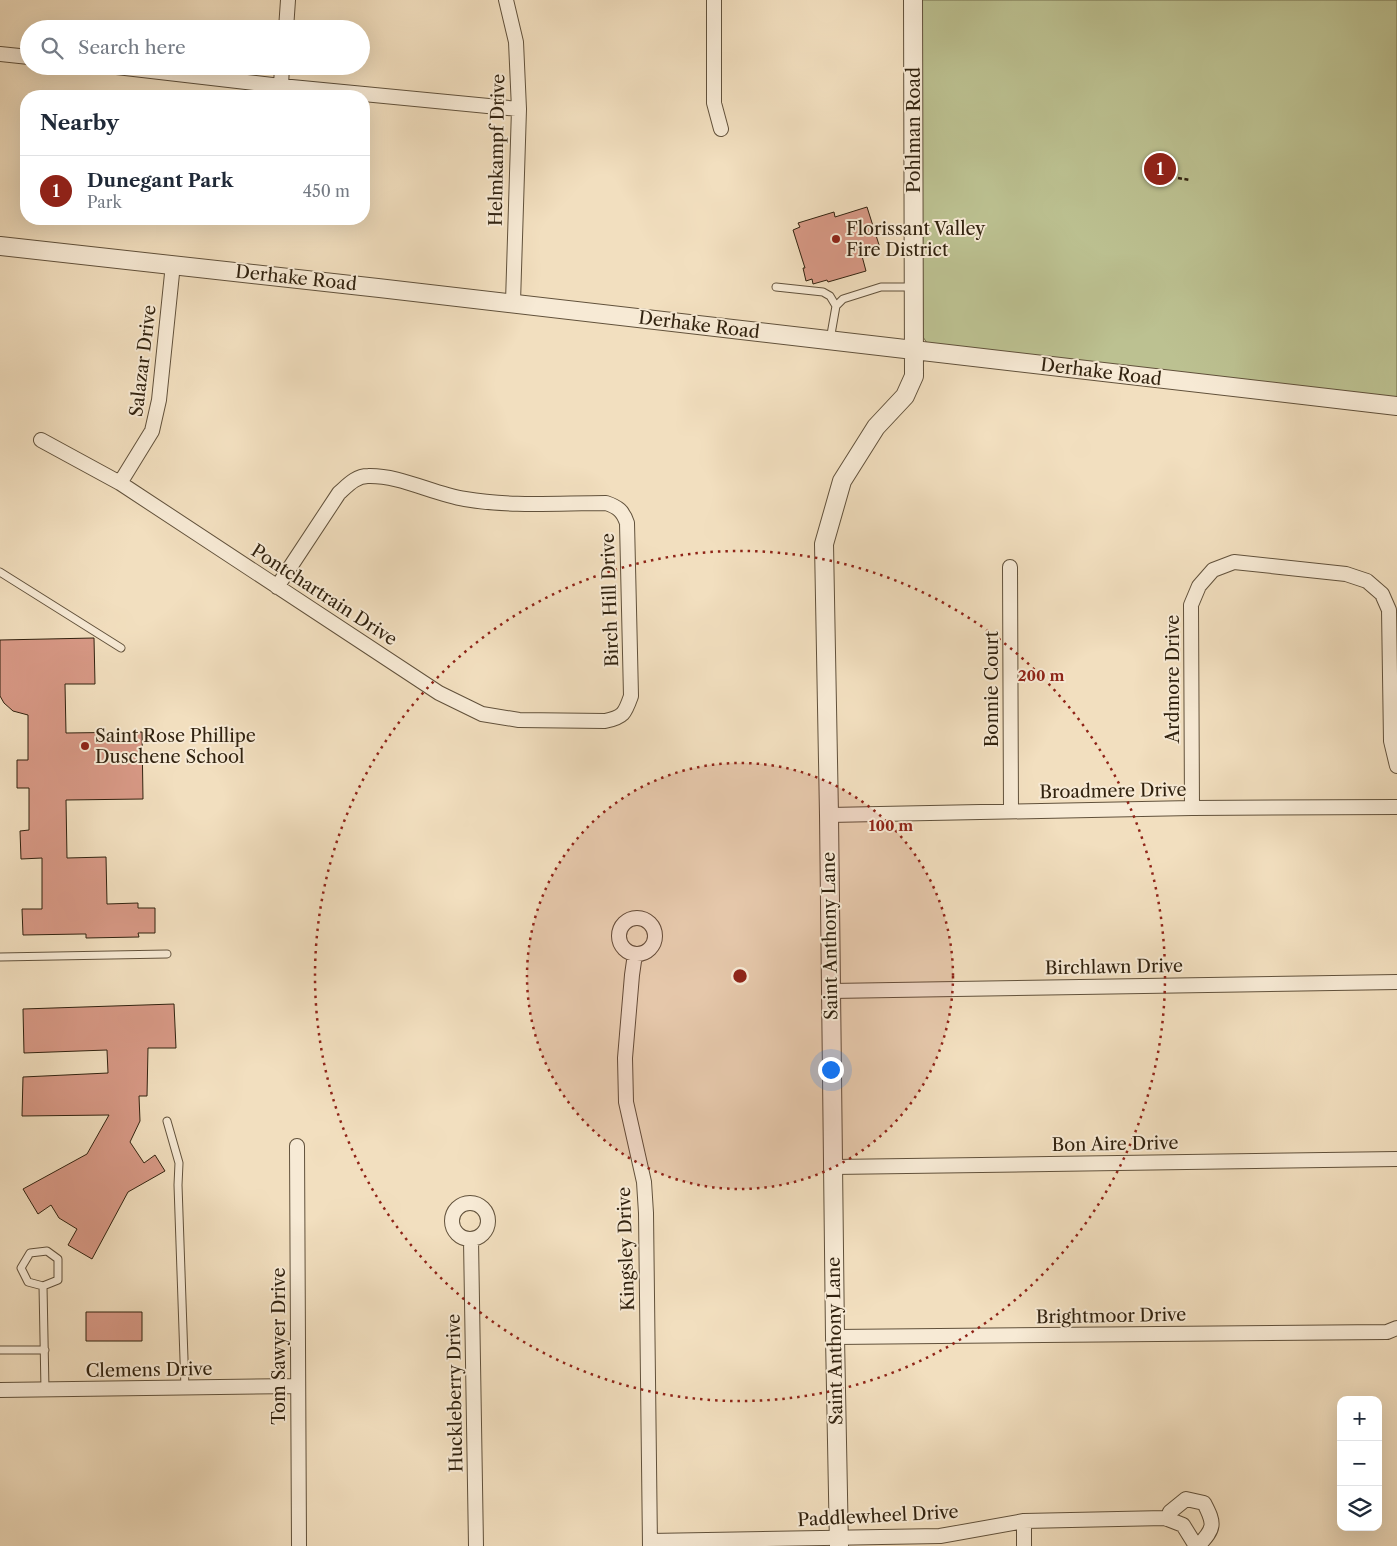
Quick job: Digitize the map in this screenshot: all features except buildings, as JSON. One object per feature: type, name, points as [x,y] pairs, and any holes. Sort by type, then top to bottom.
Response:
[{"type":"street","points":[[287,20],[288,0]]},
{"type":"street","name":"Helmkampf Drive","points":[[506,0],[516,42],[519,108],[514,302]]},
{"type":"street","points":[[714,0],[714,103],[721,129]]},
{"type":"street","name":"Pohlman Road","points":[[913,0],[915,351]]},
{"type":"street","points":[[0,54],[20,56]]},
{"type":"street","points":[[186,75],[324,90]]},
{"type":"street","points":[[281,86],[282,75]]},
{"type":"street","points":[[370,94],[519,108]]},
{"type":"street","name":"Derhake Road","points":[[0,246],[514,302],[830,341],[1397,406]]},
{"type":"street","name":"Salazar Drive","points":[[120,483],[152,431],[159,400],[173,264]]},
{"type":"street","name":"Saint Anthony Lane","points":[[839,1542],[824,544],[842,480],[876,427],[905,396],[914,376],[915,351]]},
{"type":"street","name":"Pontchartrain Drive","points":[[41,440],[120,483],[439,693],[482,714],[519,720],[605,721]]},
{"type":"street","name":"Birch Hill Drive","points":[[277,587],[340,493],[353,480],[365,476],[385,476],[435,493],[493,504],[606,503],[616,506],[624,514],[627,524],[631,696],[626,708],[618,718],[605,721]]},
{"type":"street","name":"Ardmore Drive","points":[[1192,808],[1191,604],[1199,586],[1213,570],[1234,562],[1346,574],[1367,581],[1382,594],[1388,610],[1391,742],[1397,766]]},
{"type":"street","name":"Bonnie Court","points":[[1010,567],[1011,811]]},
{"type":"street","name":"Broadmere Drive","points":[[829,815],[1192,808],[1397,807]]},
{"type":"street","name":"Kingsley Drive","points":[[635,954],[625,1058],[626,1102],[644,1182],[646,1213],[650,1543]]},
{"type":"street","name":"Birchlawn Drive","points":[[831,990],[1397,982]]},
{"type":"street","name":"Tom Sawyer Drive","points":[[297,1146],[300,1546]]},
{"type":"street","name":"Bon Aire Drive","points":[[833,1167],[1397,1159]]},
{"type":"street","name":"Huckleberry Drive","points":[[471,1240],[476,1546]]},
{"type":"street","name":"Brightmoor Drive","points":[[835,1337],[1392,1330]]},
{"type":"street","name":"Clemens Drive","points":[[0,1390],[298,1386]]},
{"type":"street","points":[[1167,1519],[1170,1512],[1186,1500],[1204,1503],[1212,1518],[1210,1534],[1197,1546]]},
{"type":"street","name":"Paddlewheel Drive","points":[[650,1543],[839,1542],[940,1536],[1024,1521],[1167,1519],[1183,1525],[1197,1546]]},
{"type":"street","points":[[1024,1521],[1024,1546]]},
{"type":"lane","points":[[776,287],[823,292],[830,296],[836,306]]},
{"type":"lane","points":[[830,341],[836,306],[843,299],[881,287],[914,288]]},
{"type":"lane","points":[[0,572],[120,648]]},
{"type":"lane","points":[[0,957],[168,954]]},
{"type":"lane","points":[[167,1122],[179,1163],[178,1185],[185,1388]]},
{"type":"lane","points":[[47,1251],[58,1259],[58,1280],[43,1286],[28,1282],[21,1268],[30,1253],[47,1251]]},
{"type":"lane","points":[[43,1286],[45,1390]]},
{"type":"lane","points":[[0,1350],[44,1350]]},
{"type":"path","points":[[1178,178],[1190,180]]},
{"type":"green space","points":[[921,0],[1397,0],[1397,398],[927,343],[923,337]]},
{"type":"place","name":"Dunegant Park","points":[[1160,169]]},
{"type":"place","name":"Florissant Valley Fire District","points":[[836,239]]},
{"type":"place","name":"Saint Rose Phillipe Duschene School","points":[[85,746]]}]
